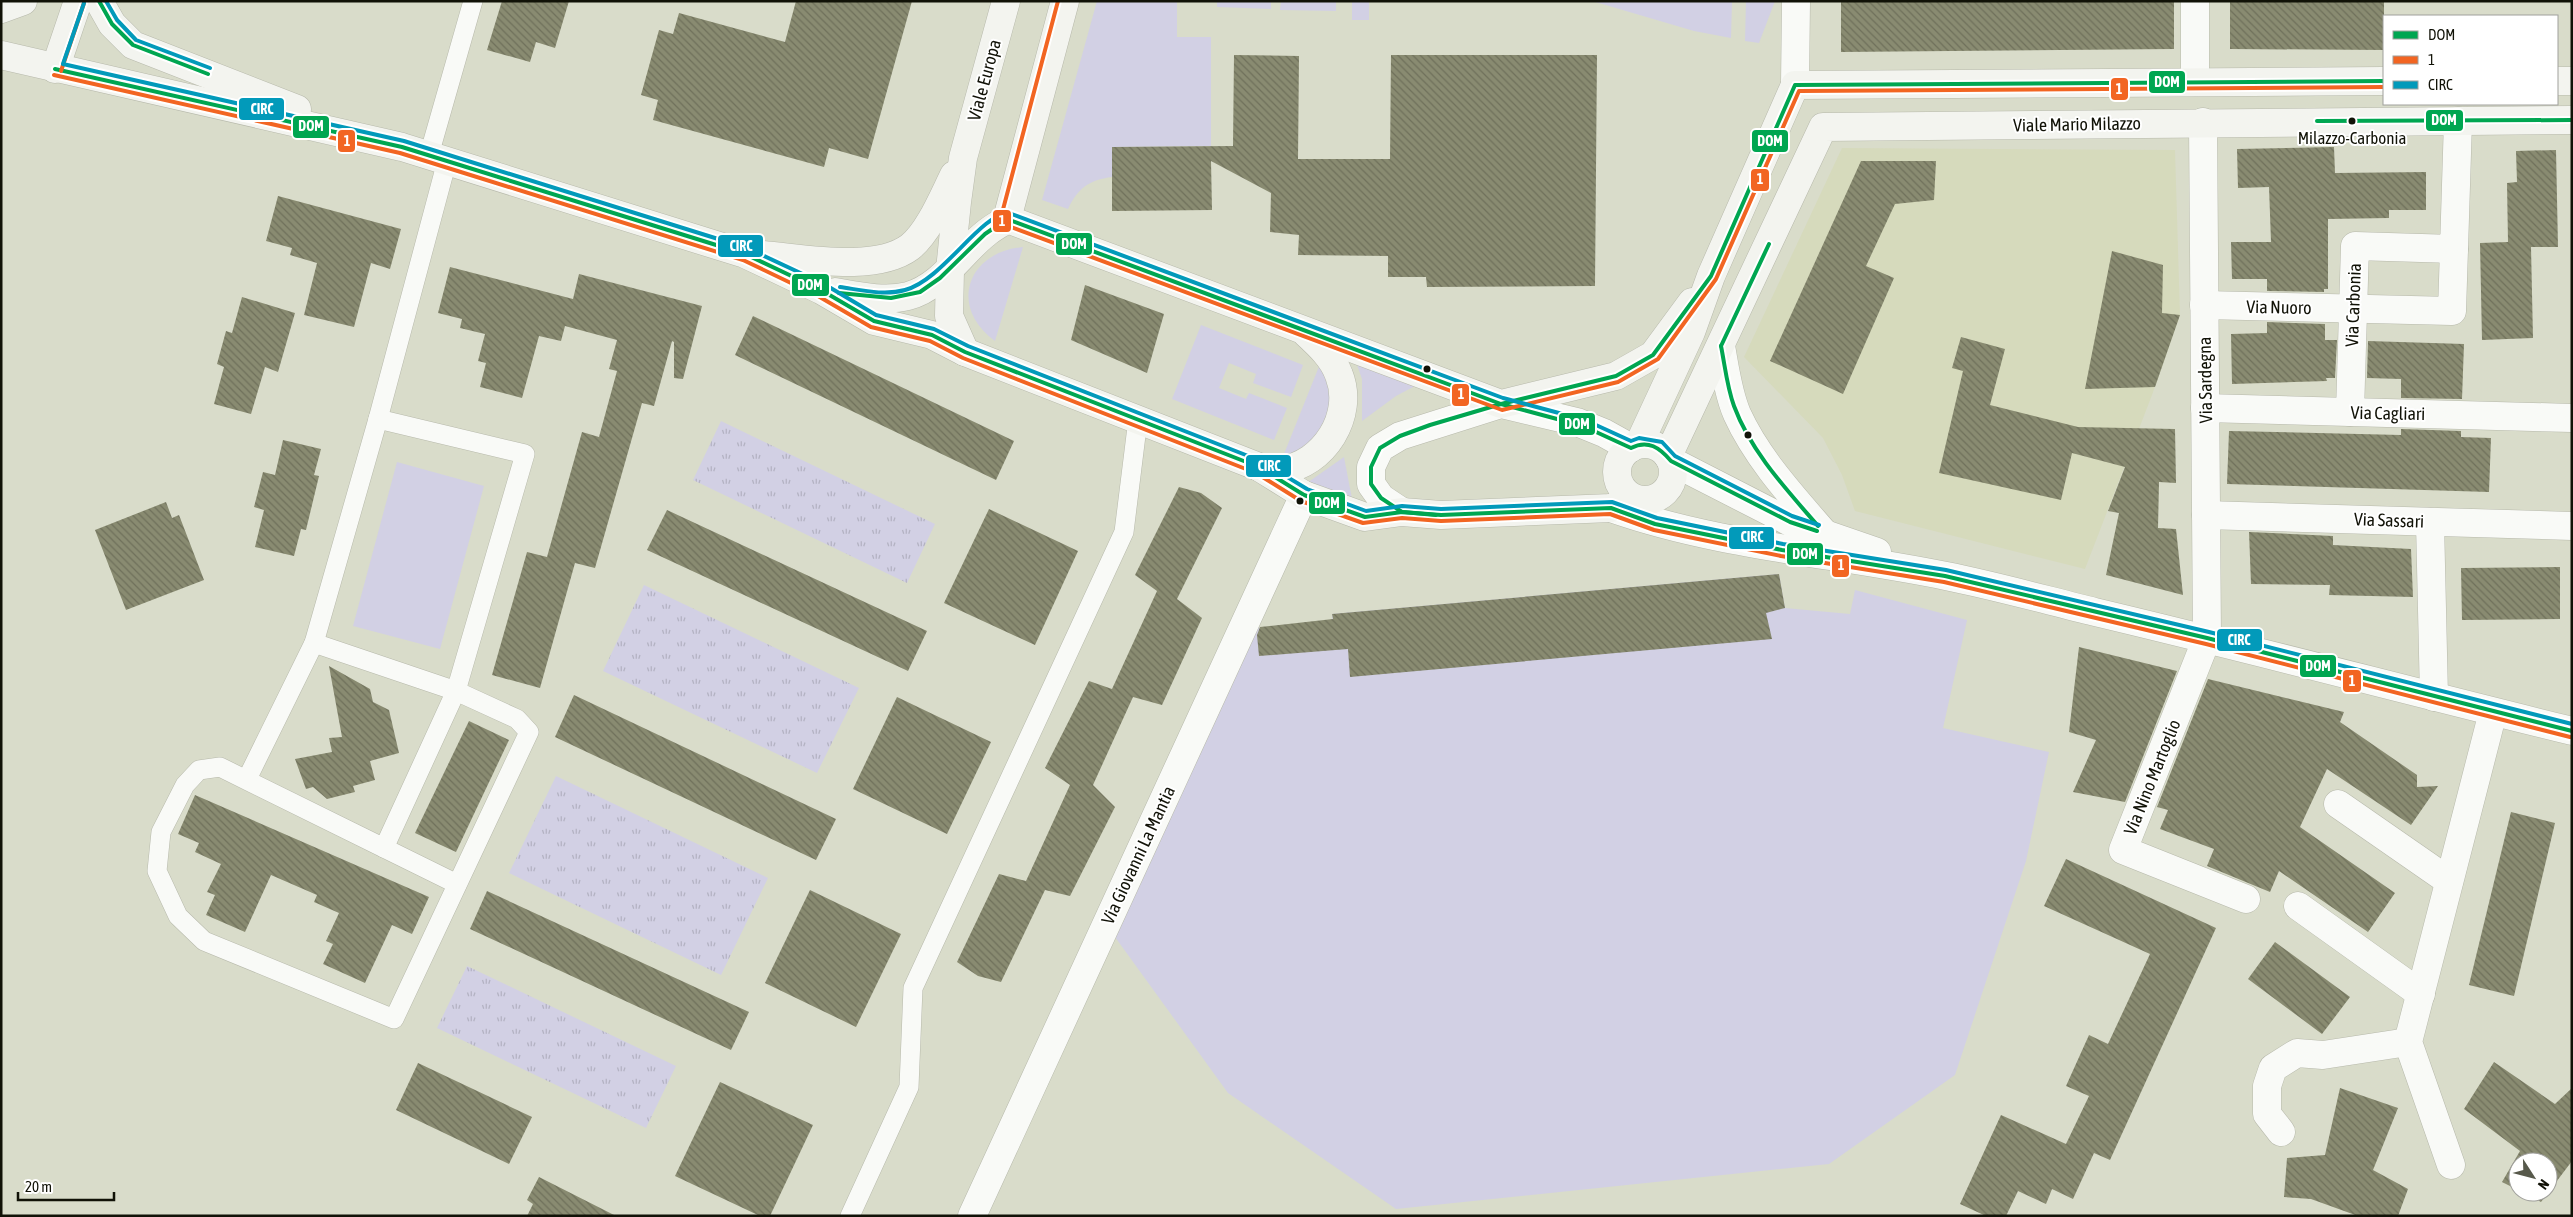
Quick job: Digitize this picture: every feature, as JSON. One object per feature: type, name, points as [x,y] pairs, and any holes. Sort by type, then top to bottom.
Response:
[{"type":"street","points":[[1,9],[23,1]]},
{"type":"street","points":[[55,69],[78,1]]},
{"type":"street","points":[[99,1],[112,24],[133,45],[382,142]]},
{"type":"street","name":"Viale Europa","points":[[963,158],[1006,1]]},
{"type":"street","points":[[821,290],[872,298],[908,296],[928,286],[950,270],[985,233],[1008,219],[1065,1]]},
{"type":"street","points":[[1796,1],[1795,85],[1711,276],[1691,332],[1635,446],[1621,456],[1616,468],[1618,482],[1634,506],[1782,550],[1945,576],[2208,638],[2572,731]]},
{"type":"street","points":[[2195,1],[2195,82]]},
{"type":"street","points":[[1,56],[382,142],[745,254],[821,290],[874,321],[932,335],[965,352],[1138,419],[1269,474],[1304,495],[1365,517],[1402,512],[1440,515],[1634,506],[1661,496],[1670,486],[1674,474],[1670,458],[1721,346]]},
{"type":"street","points":[[2558,81],[2572,81]]},
{"type":"street","points":[[1795,85],[2383,82]]},
{"type":"street","points":[[2454,249],[2458,120]]},
{"type":"street","name":"Viale Mario Milazzo","points":[[1721,346],[1823,127],[2572,120]]},
{"type":"street","name":"Via Sardegna","points":[[2203,122],[2208,638]]},
{"type":"street","points":[[745,254],[851,262],[883,259],[910,247],[929,222],[963,158]]},
{"type":"street","points":[[963,158],[950,270],[949,316],[965,352]]},
{"type":"street","points":[[1008,219],[1304,332],[1500,404],[1577,422],[1635,446],[1660,448],[1670,458],[1790,522],[1945,576]]},
{"type":"street","name":"Via Carbonia","points":[[2350,412],[2355,246],[2454,249]]},
{"type":"street","name":"Via Nuoro","points":[[2204,305],[2452,311],[2454,249]]},
{"type":"street","points":[[1402,512],[1382,498],[1371,484],[1371,467],[1380,448],[1400,436],[1500,404],[1616,376],[1653,355],[1711,276]]},
{"type":"street","points":[[1269,474],[1304,463],[1319,453],[1332,438],[1341,418],[1343,395],[1340,375],[1326,352],[1304,332]]},
{"type":"street","points":[[1721,346],[1737,413],[1758,450],[1788,492],[1825,534]]},
{"type":"street","name":"Via Cagliari","points":[[2205,408],[2572,418]]},
{"type":"street","name":"Via Giovanni La Mantia","points":[[972,1216],[1304,495]]},
{"type":"street","name":"Via Sassari","points":[[2206,515],[2572,526]]},
{"type":"street","points":[[2430,522],[2434,697]]},
{"type":"street","name":"Via Nino Martoglio","points":[[2208,638],[2123,850],[2246,898]]},
{"type":"street","points":[[2451,1166],[2408,1042],[2493,712]]},
{"type":"street","points":[[2338,804],[2450,881]]},
{"type":"street","points":[[2298,906],[2421,994]]},
{"type":"street","points":[[2281,1132],[2267,1114],[2267,1086],[2273,1068],[2297,1053],[2322,1055],[2408,1042]]},
{"type":"lane","points":[[247,779],[314,643],[378,419],[473,1]]},
{"type":"lane","points":[[378,419],[525,454],[456,691],[384,848]]},
{"type":"lane","points":[[850,1216],[909,1087],[913,988],[1124,532],[1138,419]]},
{"type":"lane","points":[[314,643],[456,691],[517,719],[529,732],[394,1019],[204,941],[178,916],[157,871],[161,832],[185,785],[199,770],[220,767],[457,884]]},
{"type":"shaded area","points":[[1842,148],[2175,150],[2180,315],[2152,395],[2085,569],[1855,511],[1842,475],[1823,438],[1744,357]]},
{"type":"green space","points":[[1097,1],[1177,1],[1177,37],[1211,37],[1211,146],[1112,147],[1112,177],[1097,180],[1085,186],[1080,190],[1068,209],[1042,200]]},
{"type":"green space","points":[[1217,1],[1271,1],[1271,9],[1217,7]]},
{"type":"green space","points":[[1281,1],[1336,1],[1336,11],[1280,10]]},
{"type":"green space","points":[[1352,1],[1369,1],[1369,20],[1352,20]]},
{"type":"green space","points":[[1592,1],[1732,1],[1731,38],[1694,31]]},
{"type":"green space","points":[[1746,1],[1775,1],[1759,43],[1745,41]]},
{"type":"green space","points":[[1023,247],[995,341],[980,327],[972,313],[968,298],[970,283],[977,270],[988,259],[1004,251]]},
{"type":"green space","points":[[1201,325],[1303,365],[1291,397],[1253,383],[1256,374],[1229,363],[1219,388],[1246,399],[1249,393],[1287,408],[1274,440],[1172,399]]},
{"type":"green space","points":[[1356,362],[1415,386],[1396,396],[1362,421],[1362,379]]},
{"type":"green space","points":[[1320,364],[1327,378],[1331,396],[1328,421],[1325,428],[1299,453],[1284,454]]},
{"type":"green space","points":[[721,421],[935,524],[907,583],[693,480]]},
{"type":"green space","points":[[1344,457],[1352,499],[1307,483]]},
{"type":"green space","points":[[397,462],[484,486],[440,649],[353,626]]},
{"type":"green space","points":[[1779,574],[1785,608],[1850,614],[1855,590],[1967,620],[1943,728],[2049,752],[2026,861],[1955,1075],[1829,1164],[1396,1209],[1228,1093],[1115,937],[1256,628],[1292,624],[1335,649],[1332,614]]},
{"type":"green space","points":[[644,585],[859,688],[817,773],[603,671]]},
{"type":"green space","points":[[556,776],[768,878],[721,975],[509,873]]},
{"type":"green space","points":[[467,966],[676,1066],[646,1128],[437,1028]]},
{"type":"building","points":[[502,1],[569,1],[555,48],[536,42],[530,62],[487,50]]},
{"type":"building","points":[[796,1],[912,1],[868,159],[829,148],[824,167],[653,120],[658,100],[641,95],[659,30],[673,34],[679,13],[785,42]]},
{"type":"building","points":[[1841,1],[2174,1],[2174,49],[1841,52]]},
{"type":"building","points":[[2230,1],[2384,1],[2383,50],[2230,49]]},
{"type":"building","points":[[1234,55],[1299,56],[1298,159],[1390,159],[1391,55],[1597,55],[1595,286],[1427,287],[1426,277],[1388,277],[1388,256],[1298,255],[1299,235],[1270,232],[1271,193],[1211,161],[1212,210],[1112,211],[1112,147],[1233,146]]},
{"type":"building","points":[[2334,147],[2335,173],[2426,172],[2426,210],[2389,210],[2389,218],[2328,219],[2328,289],[2324,289],[2324,292],[2267,291],[2267,279],[2232,279],[2231,242],[2271,242],[2269,187],[2238,188],[2237,149]]},
{"type":"building","points":[[2556,150],[2558,247],[2531,247],[2533,338],[2482,340],[2480,243],[2508,242],[2507,183],[2517,182],[2516,151]]},
{"type":"building","points":[[1861,161],[1936,161],[1934,200],[1895,204],[1866,266],[1894,278],[1843,394],[1770,361]]},
{"type":"building","points":[[278,196],[401,229],[390,269],[371,263],[354,327],[304,315],[317,263],[290,255],[292,248],[266,241]]},
{"type":"building","points":[[2112,251],[2163,265],[2162,313],[2180,315],[2155,387],[2085,389]]},
{"type":"building","points":[[450,267],[573,299],[579,274],[702,306],[683,379],[674,378],[674,342],[672,341],[654,406],[642,403],[595,568],[575,563],[540,688],[492,675],[527,552],[547,557],[582,432],[599,437],[617,371],[609,369],[617,340],[565,326],[561,341],[539,336],[522,398],[480,387],[486,363],[478,361],[485,334],[460,328],[462,319],[438,313]]},
{"type":"building","points":[[1085,285],[1164,314],[1147,373],[1071,340]]},
{"type":"building","points":[[242,297],[295,313],[278,372],[265,367],[251,414],[214,404],[224,367],[217,364],[226,331],[232,333]]},
{"type":"building","points":[[753,316],[1014,441],[996,480],[735,355]]},
{"type":"building","points":[[2267,322],[2325,324],[2325,340],[2337,340],[2335,378],[2326,378],[2327,381],[2232,384],[2231,334],[2267,333]]},
{"type":"building","points":[[1961,337],[2005,349],[1990,405],[2078,427],[2175,429],[2176,483],[2159,482],[2158,528],[2176,529],[2183,595],[2106,575],[2119,513],[2108,511],[2125,467],[2072,453],[2061,500],[1939,473],[1963,371],[1952,368]]},
{"type":"building","points":[[2368,341],[2464,344],[2462,399],[2401,398],[2401,379],[2367,378]]},
{"type":"building","points":[[2401,429],[2461,431],[2461,437],[2491,438],[2489,492],[2227,484],[2229,431],[2401,435]]},
{"type":"building","points":[[283,440],[321,449],[314,475],[319,476],[306,530],[301,529],[294,556],[255,547],[264,510],[254,507],[263,472],[275,475]]},
{"type":"building","points":[[1179,487],[1201,493],[1222,508],[1177,599],[1202,618],[1162,705],[1133,697],[1093,785],[1115,807],[1070,896],[1045,890],[1001,982],[978,976],[957,962],[999,874],[1026,881],[1070,785],[1045,768],[1089,681],[1112,689],[1157,591],[1135,575]]},
{"type":"building","points":[[166,502],[172,518],[179,515],[204,580],[126,610],[95,530]]},
{"type":"building","points":[[989,509],[1078,551],[1035,645],[944,603]]},
{"type":"building","points":[[667,510],[927,631],[908,671],[647,550]]},
{"type":"building","points":[[2249,532],[2333,536],[2333,545],[2411,549],[2413,597],[2329,595],[2330,585],[2251,584]]},
{"type":"building","points":[[2560,567],[2560,619],[2462,620],[2461,568]]},
{"type":"building","points":[[1779,574],[1785,608],[1766,613],[1772,639],[1350,677],[1348,649],[1259,656],[1257,635],[1260,627],[1333,619],[1332,614]]},
{"type":"building","points":[[2079,647],[2177,671],[2125,802],[2073,792],[2096,740],[2069,732]]},
{"type":"building","points":[[329,666],[370,689],[373,702],[389,710],[399,753],[370,761],[375,780],[353,786],[355,792],[327,799],[313,787],[306,789],[295,759],[332,752],[329,738],[342,737]]},
{"type":"building","points":[[2208,679],[2344,712],[2340,722],[2417,775],[2417,787],[2438,786],[2411,825],[2327,769],[2300,827],[2395,893],[2368,932],[2279,871],[2270,892],[2207,866],[2214,849],[2160,829],[2168,810],[2157,807]]},
{"type":"building","points":[[574,695],[836,819],[816,860],[555,737]]},
{"type":"building","points":[[897,697],[991,742],[947,834],[853,789]]},
{"type":"building","points":[[469,721],[509,740],[456,852],[415,833]]},
{"type":"building","points":[[195,795],[429,897],[412,934],[392,925],[365,983],[323,964],[333,944],[326,941],[339,913],[314,902],[317,895],[271,875],[245,932],[206,915],[215,895],[207,892],[221,864],[195,852],[199,843],[178,834]]},
{"type":"building","points":[[2511,812],[2555,823],[2514,996],[2469,985]]},
{"type":"building","points":[[2066,859],[2216,928],[2110,1160],[2094,1153],[2073,1199],[2052,1189],[2046,1204],[2018,1191],[2006,1216],[1986,1216],[1960,1204],[2001,1115],[2066,1144],[2089,1096],[2066,1086],[2089,1035],[2108,1044],[2150,954],[2044,906]]},
{"type":"building","points":[[810,890],[901,934],[856,1027],[765,983]]},
{"type":"building","points":[[487,891],[749,1012],[731,1050],[470,929]]},
{"type":"building","points":[[2275,942],[2350,997],[2322,1034],[2248,979]]},
{"type":"building","points":[[2494,1062],[2555,1104],[2572,1088],[2572,1161],[2558,1180],[2558,1152],[2519,1152],[2464,1109]]},
{"type":"building","points":[[418,1063],[532,1117],[509,1164],[396,1110]]},
{"type":"building","points":[[720,1082],[813,1125],[770,1216],[760,1216],[675,1176]]},
{"type":"building","points":[[2340,1088],[2398,1108],[2373,1170],[2408,1189],[2398,1216],[2358,1216],[2311,1199],[2284,1197],[2287,1158],[2325,1155]]},
{"type":"building","points":[[2508,1172],[2508,1185],[2502,1182]]},
{"type":"building","points":[[539,1177],[616,1216],[527,1216],[533,1204],[527,1200]]},
{"type":"transit line","name":"DOM","points":[[99,1],[112,24],[133,45],[208,74]]},
{"type":"transit line","name":"CIRC","points":[[106,1],[117,20],[136,40],[210,68]]},
{"type":"transit line","name":"1","points":[[1058,1],[1001,217],[1003,224],[1502,410],[1618,382],[1658,359],[1716,279],[1799,91],[2383,87]]},
{"type":"transit line","name":"1","points":[[61,71],[84,3]]},
{"type":"transit line","name":"CIRC","points":[[84,3],[63,64],[404,141],[747,248],[824,284],[876,315],[934,329],[968,346],[1261,461],[1307,489],[1366,511],[1402,506],[1441,509],[1612,502],[1657,518],[1783,544],[1946,570],[2209,632],[2572,724]]},
{"type":"transit line","name":"DOM","points":[[55,69],[402,147],[745,254],[821,290],[874,321],[932,335],[965,352],[1259,467],[1304,495],[1365,517],[1402,512],[1441,515],[1611,508],[1655,524],[1782,550],[1945,576],[2207,638],[2572,731]]},
{"type":"transit line","name":"1","points":[[54,75],[400,153],[743,260],[818,296],[871,327],[930,341],[963,358],[1256,473],[1301,501],[1363,523],[1402,518],[1441,521],[1610,514],[1654,530],[1781,556],[1944,582],[2206,644],[2570,737]]},
{"type":"transit line","name":"DOM","points":[[1436,515],[1402,512],[1381,498],[1371,484],[1371,467],[1380,448],[1400,436],[1430,425],[1501,404],[1616,376],[1653,355],[1711,276],[1795,85],[2383,81]]},
{"type":"transit line","name":"DOM","points":[[2317,121],[2572,120]]},
{"type":"transit line","name":"CIRC","points":[[840,287],[872,292],[897,292],[919,284],[947,262],[986,224],[998,216],[1009,213],[1503,398],[1585,420],[1631,441],[1639,438],[1662,442],[1675,456],[1792,516],[1819,525]]},
{"type":"transit line","name":"DOM","points":[[839,293],[891,298],[920,292],[940,278],[985,234],[1007,219],[1501,404],[1583,426],[1631,448],[1643,444],[1653,446],[1671,461],[1790,522],[1817,531]]},
{"type":"transit line","name":"DOM","points":[[1721,346],[1769,244]]},
{"type":"transit line","name":"DOM","points":[[1721,346],[1728,384],[1741,423],[1771,470],[1818,526]]},
{"type":"place","name":"Milazzo-Carbonia","points":[[2352,121]]}]
